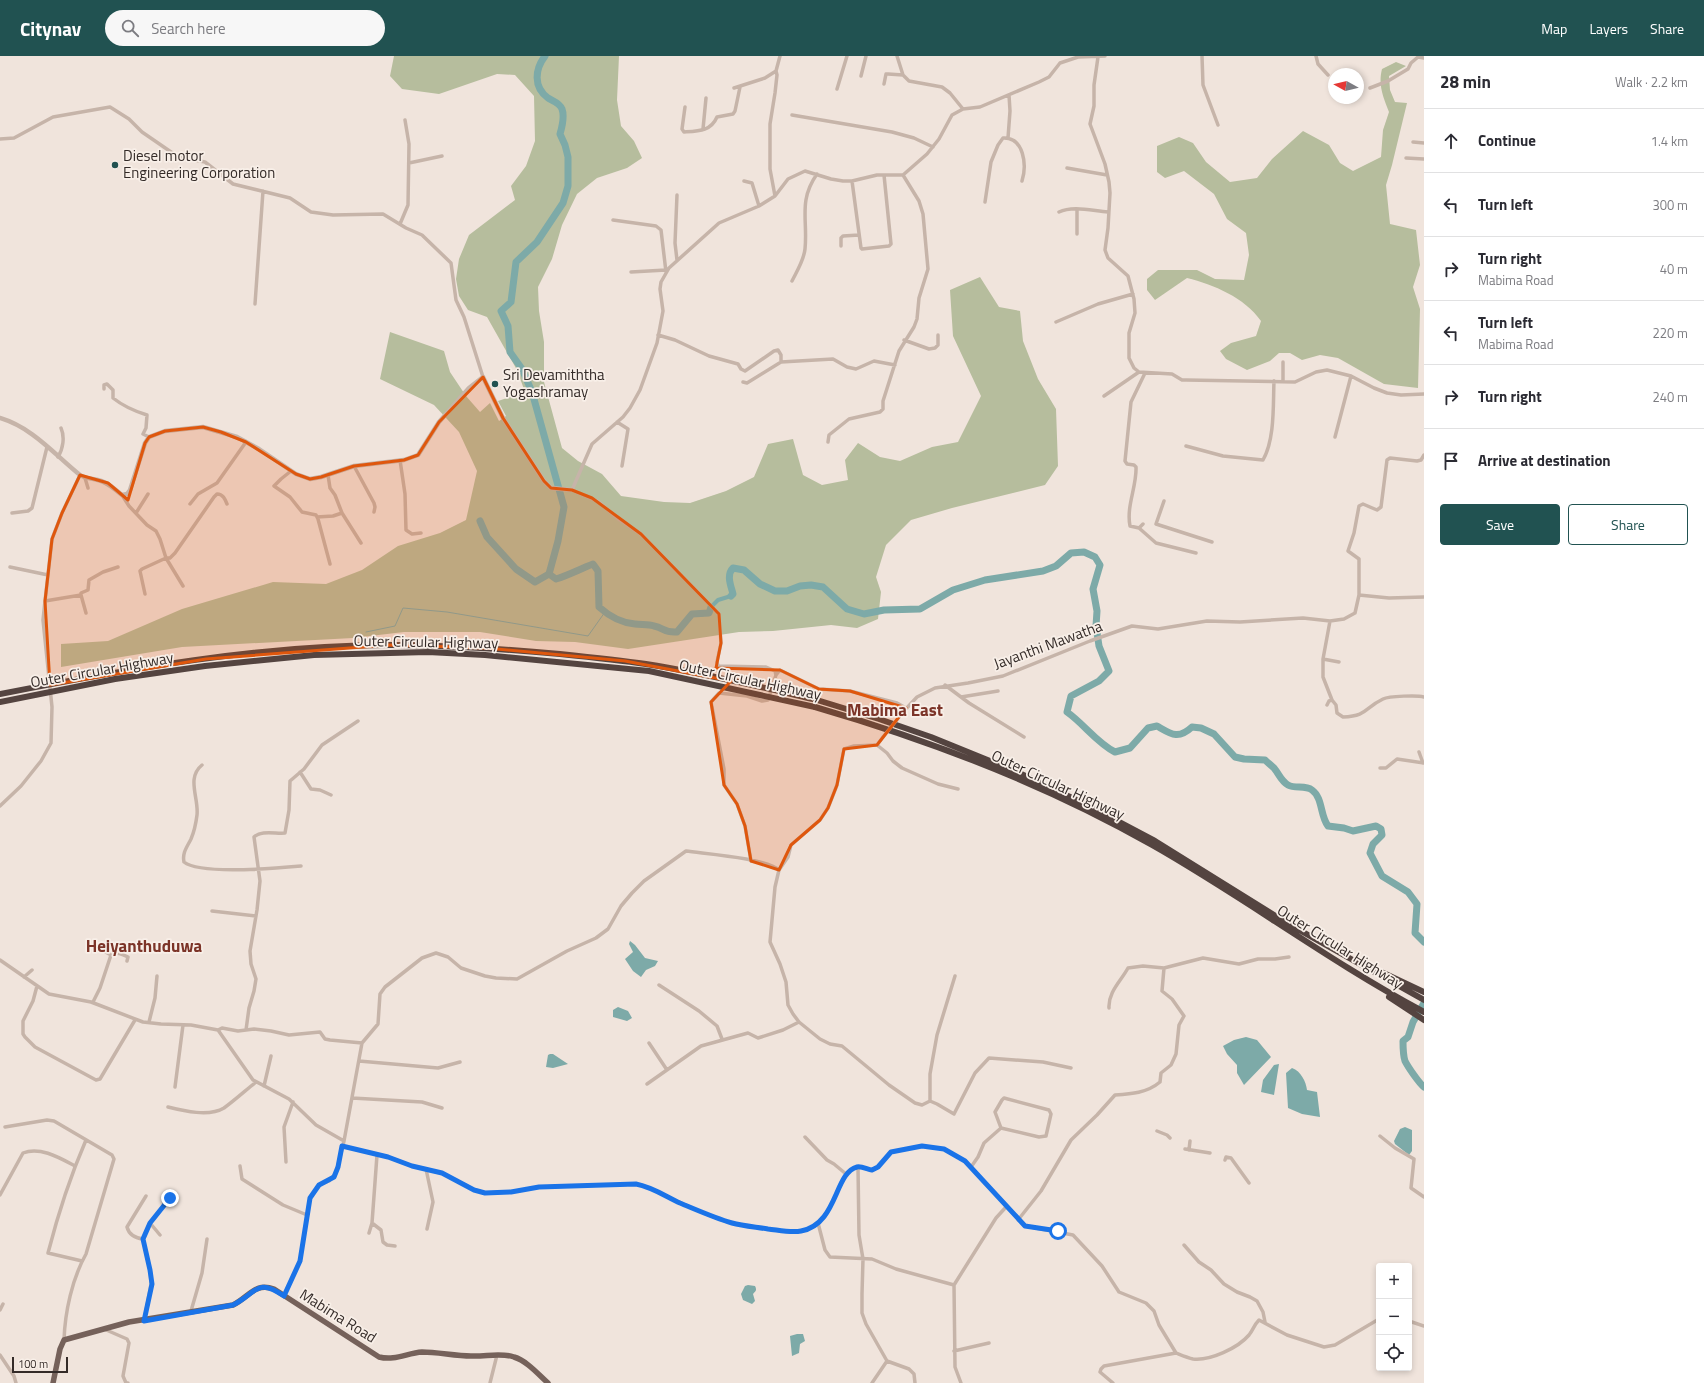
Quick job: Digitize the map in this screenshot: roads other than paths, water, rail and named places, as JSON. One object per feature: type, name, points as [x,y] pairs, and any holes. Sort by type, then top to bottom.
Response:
[{"type":"highway","name":"Outer Circular Highway","points":[[0,694],[114,672],[206,659],[314,648],[389,645],[486,648],[626,661],[702,675],[816,703],[1016,775],[1083,808],[1146,842],[1344,956],[1424,1000]]},
{"type":"highway","name":"Outer Circular Highway","points":[[0,702],[115,679],[213,665],[314,655],[428,652],[500,656],[649,671],[816,703]]},
{"type":"highway","name":"Outer Circular Highway","points":[[1234,892],[1340,963],[1424,1012]]},
{"type":"highway","points":[[1344,956],[1424,992]]},
{"type":"highway","points":[[1340,963],[1424,1020]]},
{"type":"main road","name":"Mabima Road","points":[[64,1340],[129,1322],[144,1321],[191,1311],[233,1305],[243,1300],[257,1288],[262,1287],[274,1289],[379,1356],[386,1358],[402,1357],[419,1352],[471,1356],[497,1355],[516,1358],[548,1383]]},
{"type":"main road","points":[[53,1383],[60,1349],[64,1340]]},
{"type":"street","points":[[775,196],[770,169],[769,149],[770,124],[777,75],[776,71],[780,56]]},
{"type":"street","points":[[837,90],[847,56]]},
{"type":"street","points":[[861,76],[866,56]]},
{"type":"street","points":[[897,56],[903,75],[909,81],[942,87],[963,109]]},
{"type":"street","points":[[570,490],[592,444],[617,422],[630,408],[640,390],[658,335],[663,310],[660,289],[661,282],[666,272],[677,260],[691,250],[719,223],[759,206],[775,196],[788,179],[805,171],[831,179],[852,181],[877,175],[903,175],[933,147],[952,115],[963,109],[980,107],[1009,95],[1048,76],[1060,63],[1078,57],[1105,56]]},
{"type":"street","points":[[1202,56],[1203,85],[1218,125]]},
{"type":"street","points":[[1316,56],[1318,64],[1328,75]]},
{"type":"street","points":[[1098,57],[1094,85],[1094,106],[1090,124],[1105,164],[1110,193],[1105,250],[1108,258],[1128,276],[1133,294],[1135,313],[1129,333],[1128,358],[1134,368],[1139,372],[1145,373],[1172,374],[1182,380],[1252,382],[1299,381],[1321,370],[1351,376],[1387,393],[1401,395],[1424,394]]},
{"type":"street","points":[[1370,88],[1388,81],[1408,69],[1417,57],[1424,58]]},
{"type":"street","points":[[734,88],[765,78],[776,71]]},
{"type":"street","points":[[884,84],[886,74],[903,75]]},
{"type":"street","points":[[685,108],[682,130],[684,132],[708,128],[715,123],[718,117],[733,114],[740,87]]},
{"type":"street","points":[[1008,138],[1010,111],[1009,95]]},
{"type":"street","points":[[703,129],[706,98]]},
{"type":"street","points":[[0,139],[14,138],[53,117],[110,107],[129,119],[142,132],[174,154],[183,158],[205,162],[233,184],[290,198],[311,212],[333,215],[383,214],[422,235],[451,263],[456,300],[464,317],[483,377],[503,418],[544,481],[551,488],[570,490],[599,502],[617,518],[641,534],[719,614],[721,643],[717,662],[718,666],[766,667],[773,669],[776,675]]},
{"type":"street","points":[[792,115],[892,132],[914,138],[933,147]]},
{"type":"street","points":[[400,224],[408,204],[409,144],[405,120]]},
{"type":"street","points":[[986,202],[993,156],[1003,138],[1016,141],[1024,157],[1025,172],[1022,181]]},
{"type":"street","points":[[1413,142],[1424,143]]},
{"type":"street","points":[[409,163],[442,156]]},
{"type":"street","points":[[1406,158],[1424,159]]},
{"type":"street","points":[[1067,168],[1107,175]]},
{"type":"street","points":[[792,281],[799,268],[805,248],[807,192],[817,174]]},
{"type":"street","points":[[852,181],[862,249],[889,246],[891,244],[884,175]]},
{"type":"street","points":[[828,442],[829,435],[849,419],[880,412],[883,409],[883,401],[899,351],[904,340],[914,327],[917,318],[919,298],[928,269],[922,214],[919,201],[903,175]]},
{"type":"street","points":[[744,181],[752,183],[759,206]]},
{"type":"street","points":[[255,304],[263,191]]},
{"type":"street","points":[[677,195],[675,243],[677,260]]},
{"type":"street","points":[[1059,212],[1065,209],[1108,212]]},
{"type":"street","points":[[1077,210],[1077,234]]},
{"type":"street","points":[[613,220],[656,226],[661,230],[666,272]]},
{"type":"street","points":[[841,246],[842,236],[859,235]]},
{"type":"street","points":[[631,272],[666,272]]},
{"type":"street","points":[[1056,322],[1098,304],[1133,294]]},
{"type":"street","points":[[658,335],[675,340],[709,356],[738,364],[741,369],[745,371],[774,351],[778,350],[781,355],[781,362]]},
{"type":"street","points":[[904,340],[929,349],[935,348],[938,344],[938,335]]},
{"type":"street","points":[[743,382],[748,383],[781,362],[834,359],[847,367],[856,369],[874,362],[896,364]]},
{"type":"street","points":[[1283,362],[1283,381]]},
{"type":"street","points":[[1104,396],[1139,372]]},
{"type":"street","points":[[1145,373],[1131,402],[1125,461],[1127,464],[1134,464],[1136,467],[1136,482],[1131,494],[1130,526],[1139,528],[1156,543],[1196,553]]},
{"type":"street","points":[[1335,437],[1351,376]]},
{"type":"street","points":[[122,495],[127,494],[130,490],[145,443],[149,437],[165,431],[202,427],[238,437],[296,474],[310,479],[328,475],[354,466],[400,460],[418,455],[439,422],[469,388],[483,377]]},
{"type":"street","points":[[1186,446],[1223,456],[1263,460],[1266,455],[1272,428],[1274,381]]},
{"type":"street","points":[[104,389],[104,384],[107,384],[113,390],[113,398],[131,410],[146,415],[146,428],[143,434],[149,437]]},
{"type":"street","points":[[0,418],[15,422],[32,433],[80,475],[85,478],[108,483],[122,495],[129,506],[158,535],[166,558],[183,586]]},
{"type":"street","points":[[617,422],[628,429],[622,466]]},
{"type":"street","points":[[58,457],[63,450],[61,428]]},
{"type":"street","points":[[190,504],[198,494],[217,483],[246,442]]},
{"type":"street","points":[[12,514],[28,511],[32,508],[47,447]]},
{"type":"street","points":[[1424,454],[1421,460],[1417,461],[1390,458],[1387,460],[1381,507],[1377,510],[1363,504],[1359,506],[1354,533],[1348,548],[1349,553],[1359,559],[1359,595],[1390,598],[1424,597]]},
{"type":"street","points":[[400,460],[405,494],[406,530],[412,534],[421,533]]},
{"type":"street","points":[[354,466],[374,503],[374,512]]},
{"type":"street","points":[[291,471],[275,485],[275,487],[290,497],[302,512],[314,514],[317,517],[333,516],[342,513]]},
{"type":"street","points":[[0,806],[21,786],[41,761],[51,743],[52,707],[44,620],[44,600],[52,539],[62,513],[80,475]]},
{"type":"street","points":[[328,475],[330,488],[335,495],[342,513],[361,543]]},
{"type":"street","points":[[85,478],[88,488]]},
{"type":"street","points":[[136,513],[148,494]]},
{"type":"street","points":[[145,594],[140,571],[166,558],[170,558],[175,553],[214,496],[220,494],[225,498],[227,504]]},
{"type":"street","points":[[1164,500],[1156,524],[1212,542]]},
{"type":"street","points":[[317,517],[330,564]]},
{"type":"street","points":[[1139,528],[1143,524]]},
{"type":"street","points":[[44,600],[81,595],[81,593],[88,590],[89,580],[103,572],[118,567]]},
{"type":"street","points":[[10,568],[48,575]]},
{"type":"street","points":[[81,595],[86,614]]},
{"type":"street","name":"Jayanthi Mawatha","points":[[877,745],[905,709],[917,697],[935,688],[1002,676],[1132,626],[1158,629],[1207,620],[1240,622],[1303,618],[1330,621],[1344,619],[1355,613],[1359,595]]},
{"type":"street","points":[[1330,621],[1323,659],[1323,677],[1332,700],[1336,705],[1337,713],[1343,717],[1358,716],[1383,699],[1424,697]]},
{"type":"street","points":[[1323,659],[1339,662]]},
{"type":"street","points":[[751,861],[745,826],[737,804],[724,785],[724,768],[711,702],[719,693],[747,696],[762,701],[768,700],[776,675],[780,670],[819,689],[850,692],[897,703],[905,709]]},
{"type":"street","points":[[945,686],[1024,737]]},
{"type":"street","points":[[961,697],[998,691]]},
{"type":"street","points":[[1327,705],[1329,701],[1332,700]]},
{"type":"street","points":[[246,1030],[249,1008],[256,979],[251,964],[250,951],[260,881],[254,838],[256,835],[262,834],[285,833],[289,810],[290,781],[300,772],[322,745],[358,721]]},
{"type":"street","points":[[958,788],[938,784],[902,768],[877,745],[854,746],[844,749],[837,785],[828,808],[820,820],[791,845],[788,857],[779,870],[775,887],[770,942],[786,982],[788,1005],[799,1022],[820,1040],[830,1044],[842,1046],[889,1085],[915,1103],[922,1105],[930,1101],[954,1114],[975,1073],[989,1058],[1043,1062],[1072,1068]]},
{"type":"street","points":[[1419,752],[1424,763]]},
{"type":"street","points":[[1380,768],[1386,768],[1397,759],[1424,763]]},
{"type":"street","points":[[202,765],[195,774],[194,788],[197,815],[191,838],[184,853],[184,862],[193,867],[258,869],[301,866]]},
{"type":"street","points":[[300,772],[311,789],[320,790],[331,795]]},
{"type":"street","points":[[284,1296],[300,1261],[310,1198],[319,1185],[329,1181],[336,1173],[344,1141],[362,1043],[378,1024],[380,994],[384,987],[422,958],[436,953],[448,957],[461,968],[485,976],[517,979],[567,951],[596,938],[608,929],[621,906],[644,881],[686,851],[751,861],[774,866],[779,870]]},
{"type":"street","points":[[212,911],[256,916]]},
{"type":"street","points":[[100,949],[110,954],[115,952],[126,956],[128,957],[128,961]]},
{"type":"street","points":[[93,1002],[107,967],[110,954]]},
{"type":"street","points":[[1109,1008],[1108,1001],[1128,968],[1148,966],[1164,968],[1203,958],[1239,964],[1258,959],[1290,957]]},
{"type":"street","points":[[0,960],[49,994],[93,1002],[135,1020],[218,1030],[222,1028],[238,1031],[271,1031],[289,1035],[320,1032],[325,1039],[362,1043]]},
{"type":"street","points":[[1018,1220],[1041,1191],[1071,1140],[1115,1095],[1140,1093],[1154,1086],[1160,1082],[1161,1073],[1171,1065],[1176,1054],[1179,1025],[1184,1016],[1172,999],[1162,991],[1164,968]]},
{"type":"street","points":[[24,977],[32,970]]},
{"type":"street","points":[[149,1022],[155,998],[158,976]]},
{"type":"street","points":[[930,1101],[930,1074],[937,1035],[955,976]]},
{"type":"street","points":[[659,985],[698,1011],[717,1026],[722,1039]]},
{"type":"street","points":[[37,986],[33,1001],[23,1021],[23,1034],[35,1047],[96,1080],[100,1079],[135,1020]]},
{"type":"street","points":[[647,1084],[701,1046],[748,1033],[758,1038],[783,1030],[799,1022]]},
{"type":"street","points":[[175,1087],[183,1025]]},
{"type":"street","points":[[218,1030],[256,1082],[293,1102],[316,1125],[344,1141]]},
{"type":"street","points":[[649,1043],[666,1070]]},
{"type":"street","points":[[264,1086],[270,1056]]},
{"type":"street","points":[[359,1061],[438,1068],[460,1062]]},
{"type":"street","points":[[168,1107],[189,1112],[208,1112],[223,1109],[256,1082]]},
{"type":"street","points":[[352,1098],[422,1102],[442,1108]]},
{"type":"street","points":[[1002,1099],[1032,1104],[1050,1111],[1051,1114],[1044,1137],[1002,1128],[995,1112],[1002,1099]]},
{"type":"street","points":[[286,1162],[284,1127],[293,1102]]},
{"type":"street","points":[[5,1127],[47,1120],[54,1121],[112,1155],[114,1159],[86,1254],[82,1261],[70,1296],[65,1320],[64,1340]]},
{"type":"street","points":[[971,1167],[978,1157],[984,1143],[1002,1128]]},
{"type":"street","points":[[1157,1131],[1168,1135],[1170,1138]]},
{"type":"street","points":[[1380,1136],[1395,1148],[1414,1159],[1411,1188],[1424,1199]]},
{"type":"street","points":[[805,1137],[826,1160],[834,1164],[846,1174]]},
{"type":"street","points":[[82,1261],[48,1253],[59,1210],[86,1140]]},
{"type":"street","points":[[1190,1141],[1187,1149],[1210,1153]]},
{"type":"street","points":[[342,1146],[442,1173],[474,1190],[485,1193],[511,1192],[539,1187],[636,1184],[648,1186],[681,1203],[731,1223],[783,1231],[801,1231],[818,1223],[826,1215],[846,1174],[858,1167],[872,1170],[878,1167],[891,1152],[922,1146],[944,1149],[965,1161],[1025,1226],[1034,1229],[1073,1234],[1102,1266],[1119,1292],[1146,1303],[1154,1311],[1159,1326],[1176,1353]]},
{"type":"street","points":[[0,1195],[23,1153],[29,1150],[56,1156],[75,1166]]},
{"type":"street","points":[[369,1233],[372,1223],[377,1155]]},
{"type":"street","points":[[1225,1160],[1226,1157],[1231,1158],[1249,1182]]},
{"type":"street","points":[[240,1166],[242,1178],[283,1205],[307,1215]]},
{"type":"street","points":[[858,1167],[859,1235],[863,1259],[862,1313],[866,1324],[887,1361],[909,1369],[914,1374],[915,1383]]},
{"type":"street","points":[[426,1169],[433,1202],[427,1229]]},
{"type":"street","points":[[143,1239],[135,1237],[128,1232],[127,1227],[146,1196]]},
{"type":"street","points":[[144,1321],[152,1284],[143,1239],[150,1223],[170,1198]]},
{"type":"street","points":[[960,1383],[954,1367],[954,1285],[996,1218],[1006,1207]]},
{"type":"street","points":[[150,1223],[160,1235]]},
{"type":"street","points":[[372,1223],[381,1230],[383,1242],[387,1245],[395,1246]]},
{"type":"street","points":[[818,1223],[827,1255],[830,1257],[872,1259],[896,1269],[954,1285]]},
{"type":"street","points":[[191,1311],[202,1273],[207,1239]]},
{"type":"street","points":[[1184,1244],[1199,1262],[1211,1270],[1224,1284],[1257,1301],[1263,1312],[1265,1322]]},
{"type":"street","points":[[0,1310],[3,1304]]},
{"type":"street","points":[[1113,1383],[1100,1372],[1101,1368],[1104,1366],[1176,1353],[1194,1359],[1218,1356],[1237,1345],[1249,1335],[1254,1324],[1259,1320],[1287,1335],[1324,1347],[1335,1345],[1376,1321]]},
{"type":"street","points":[[1412,1322],[1424,1326]]},
{"type":"street","points":[[103,1328],[127,1339],[129,1343],[124,1376],[126,1382],[128,1383]]},
{"type":"street","points":[[954,1351],[989,1343]]},
{"type":"street","points":[[490,1383],[497,1355]]},
{"type":"street","points":[[0,1356],[14,1376],[16,1383]]},
{"type":"street","points":[[872,1383],[887,1361]]},
{"type":"water","points":[[630,941],[645,958],[658,961],[655,966],[646,970],[641,977],[633,971],[625,959],[633,952],[629,944]]},
{"type":"water","points":[[618,1007],[628,1011],[632,1018],[627,1021],[613,1017],[613,1010]]},
{"type":"water","points":[[1246,1037],[1257,1040],[1271,1057],[1244,1085],[1237,1073],[1237,1065],[1227,1054],[1223,1046],[1234,1040]]},
{"type":"water","points":[[553,1054],[568,1064],[553,1068],[546,1067],[548,1055]]},
{"type":"water","points":[[1279,1064],[1274,1095],[1261,1092],[1263,1080],[1274,1065]]},
{"type":"water","points":[[1292,1068],[1295,1069],[1302,1077],[1306,1084],[1307,1090],[1317,1092],[1320,1117],[1302,1114],[1288,1108],[1286,1073]]},
{"type":"water","points":[[1405,1127],[1412,1130],[1412,1151],[1409,1155],[1395,1144],[1394,1141],[1400,1129]]},
{"type":"water","points":[[745,1286],[755,1286],[756,1289],[753,1294],[755,1301],[752,1304],[743,1300],[741,1294]]},
{"type":"water","points":[[803,1334],[805,1341],[800,1344],[799,1353],[792,1356],[790,1336]]},
{"type":"waterway","points":[[545,56],[539,66],[537,78],[543,94],[558,104],[563,112],[560,134],[568,157],[568,186],[563,203],[537,242],[516,262],[511,302],[501,311],[508,326],[510,352],[522,369],[532,392],[564,507],[558,541],[549,574],[556,579],[593,564],[598,571],[599,607],[621,621],[652,625],[669,632],[677,632],[692,614],[709,613],[711,607]]},
{"type":"waterway","points":[[480,521],[487,537],[516,569],[535,582],[549,574]]},
{"type":"waterway","points":[[731,596],[733,594],[729,577],[733,568],[744,570],[760,584],[775,591],[787,591],[800,586],[811,585],[823,587],[847,609],[864,614],[884,610],[920,609],[953,590],[985,580],[1043,571],[1056,566],[1071,553],[1084,552],[1095,557],[1100,565],[1093,589],[1097,611],[1096,626],[1099,646],[1109,671],[1099,681],[1071,696],[1067,712],[1096,739],[1115,752],[1130,748],[1148,728],[1157,726],[1178,735],[1192,727],[1201,728],[1214,734],[1235,757],[1265,760],[1274,768],[1288,785],[1306,788],[1316,793],[1325,822],[1328,826],[1353,831],[1376,826],[1381,829],[1382,835],[1373,844],[1370,853],[1382,876],[1408,892],[1417,904],[1415,933],[1424,942]]},
{"type":"waterway","points":[[714,604],[718,600],[731,596]]},
{"type":"waterway","points":[[366,632],[395,626],[403,608],[447,612],[588,636],[605,612]]},
{"type":"waterway","points":[[1424,1003],[1413,1022],[1408,1037],[1403,1041],[1403,1054],[1405,1061],[1424,1087]]},
{"type":"place","name":"Diesel motor Engineering Corporation","points":[[115,165]]},
{"type":"place","name":"Sri Devamiththa Yogashramay","points":[[495,384]]},
{"type":"district","name":"Mabima East","points":[[895,710]]},
{"type":"district","name":"Heiyanthuduwa","points":[[144,946]]}]
